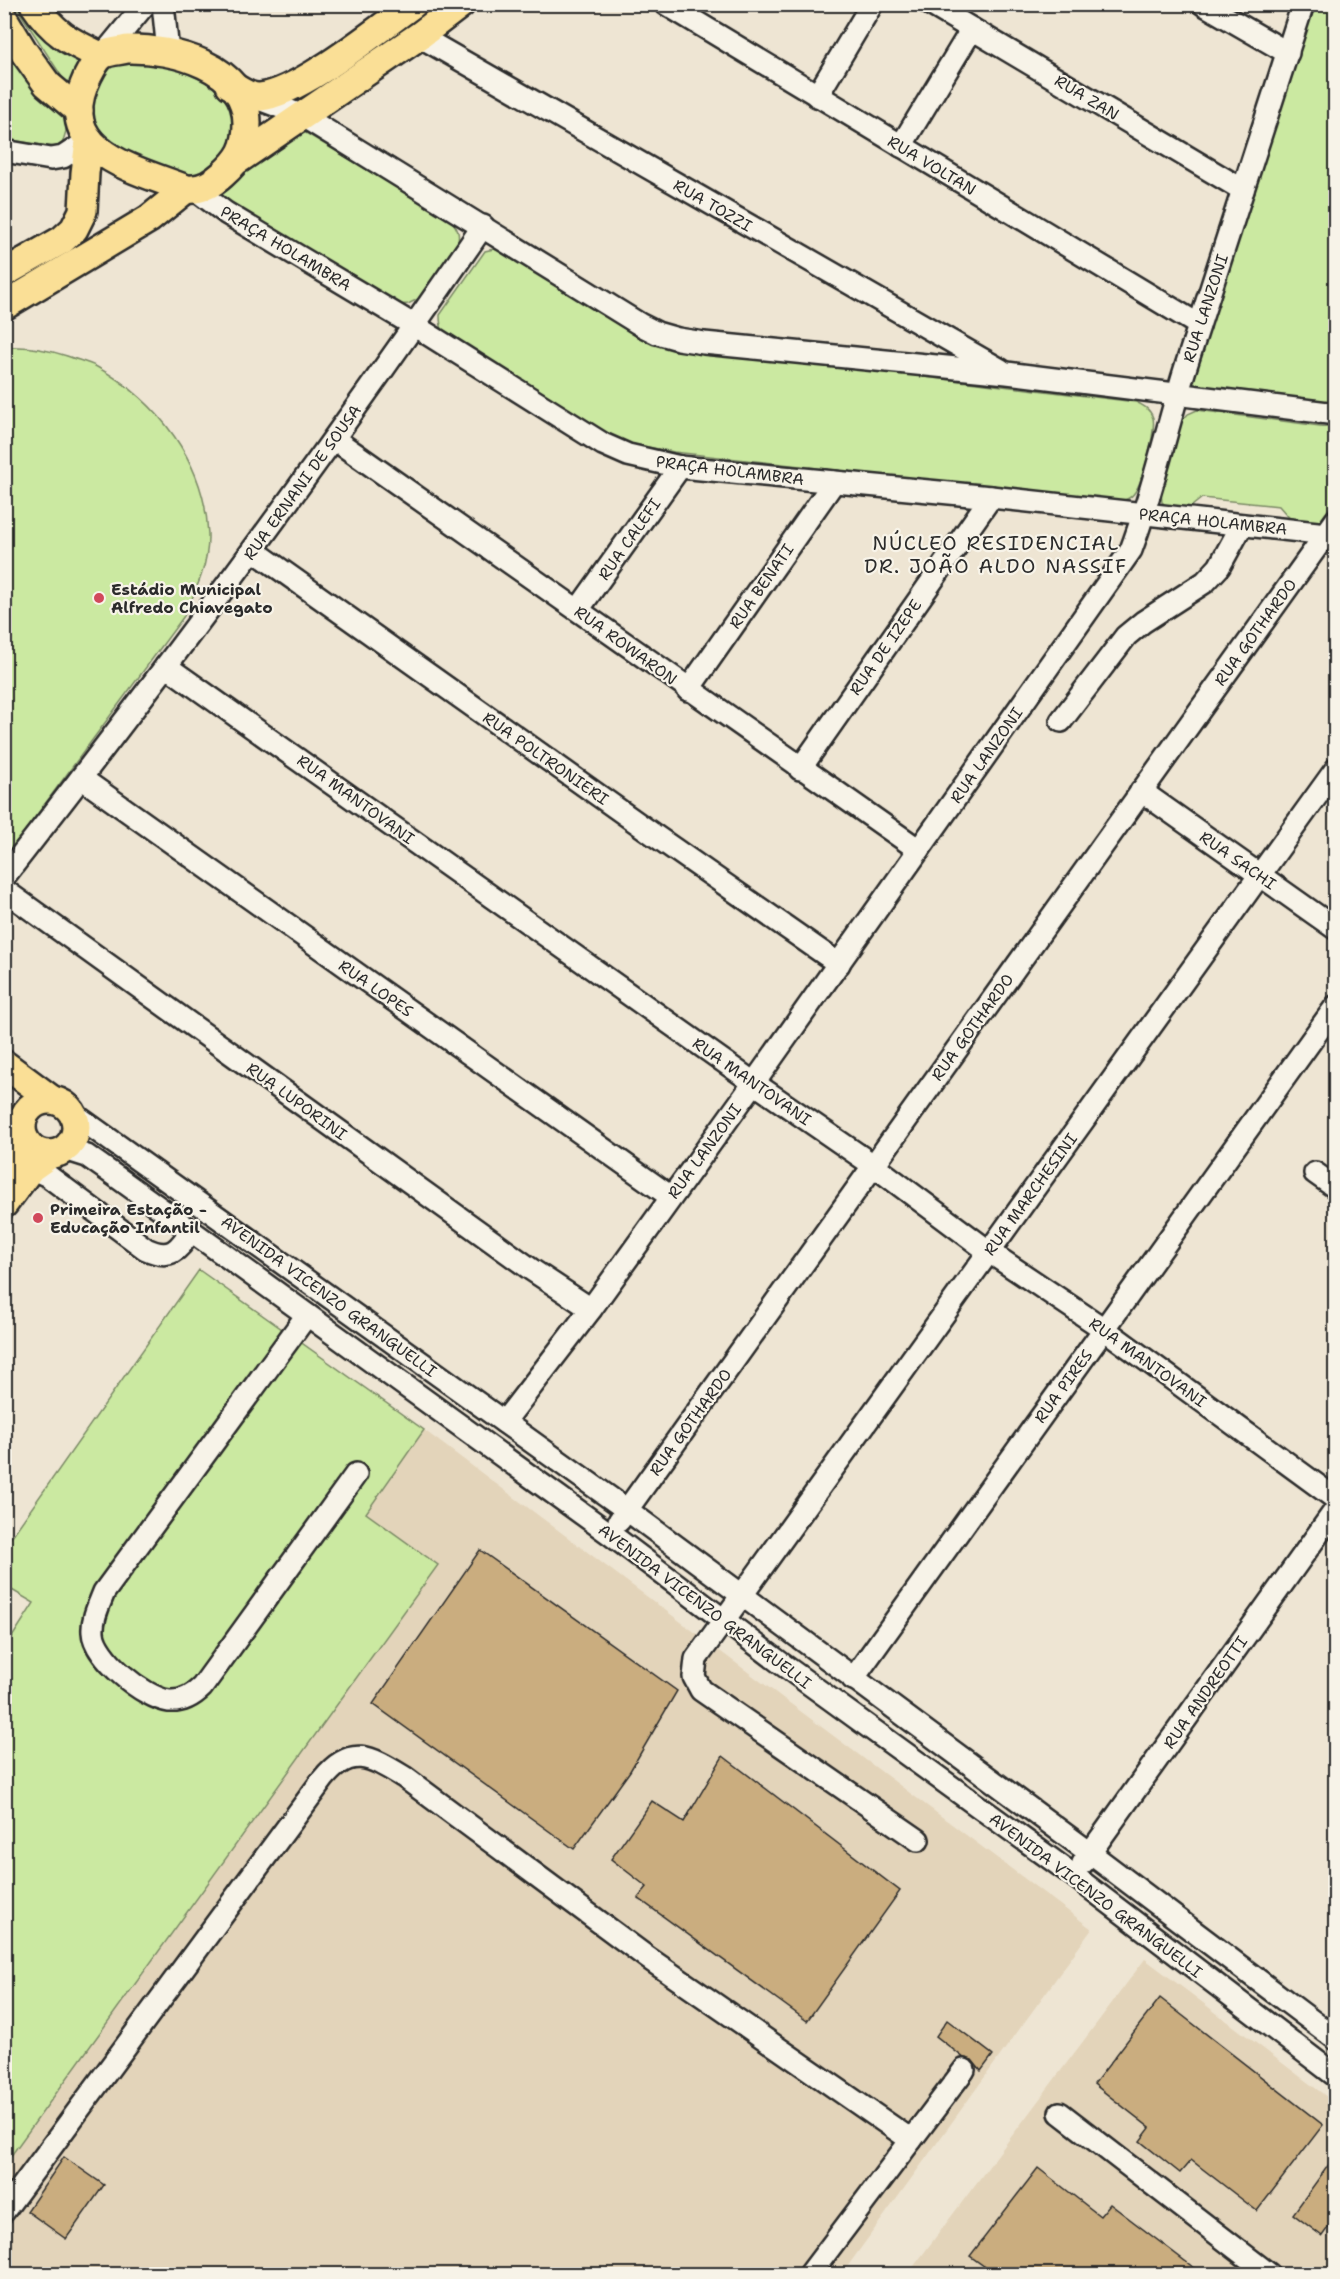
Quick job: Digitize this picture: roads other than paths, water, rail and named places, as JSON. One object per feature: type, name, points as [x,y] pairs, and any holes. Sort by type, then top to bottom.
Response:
[{"type":"main road","points":[[34,4],[45,21],[58,34],[102,55],[127,49],[168,52],[198,62],[220,74],[240,91],[268,95],[296,85],[413,4]]},
{"type":"main road","points":[[4,306],[149,219],[192,190],[220,177],[239,159],[419,36],[461,4]]},
{"type":"main road","points":[[7,25],[47,84],[79,111]]},
{"type":"main road","points":[[102,55],[84,85],[79,111],[81,128],[89,140],[112,160],[192,190]]},
{"type":"main road","points":[[239,159],[247,135],[247,114],[239,94],[240,91]]},
{"type":"main road","points":[[4,273],[62,240],[74,229],[83,211],[89,140]]},
{"type":"main road","name":"AVENIDA VICENZO GRANGUELLI","points":[[4,1064],[51,1099],[60,1101],[74,1114]]},
{"type":"main road","points":[[4,1165],[23,1131],[28,1109],[35,1103],[51,1099]]},
{"type":"main road","name":"AVENIDA VICENZO GRANGUELLI","points":[[4,1104],[35,1150],[49,1157]]},
{"type":"main road","points":[[4,1204],[49,1157],[71,1144],[77,1129],[74,1114]]},
{"type":"street","points":[[102,55],[145,4]]},
{"type":"street","points":[[163,4],[168,52]]},
{"type":"street","name":"RUA VOLTAN","points":[[666,4],[1199,325]]},
{"type":"street","points":[[818,96],[872,4]]},
{"type":"street","name":"RUA ZAN","points":[[930,4],[1243,190]]},
{"type":"street","points":[[1203,4],[1288,53]]},
{"type":"street","name":"RUA LANZONI","points":[[504,1422],[591,1309],[754,1083],[1131,550],[1145,513],[1199,325],[1303,4]]},
{"type":"street","points":[[901,146],[972,29]]},
{"type":"street","name":"RUA TOZZI","points":[[419,36],[1007,373]]},
{"type":"street","points":[[240,91],[301,116],[642,325],[668,336],[704,343],[1007,373],[1335,414]]},
{"type":"street","points":[[4,151],[51,159],[63,157],[89,140]]},
{"type":"street","name":"PRAÇA HOLAMBRA","points":[[192,190],[603,444],[628,455],[680,467],[991,497],[1242,525],[1332,530]]},
{"type":"street","name":"RUA ERNANI DE SOUSA","points":[[4,877],[253,550],[415,326],[483,226]]},
{"type":"street","name":"RUA ROWARON","points":[[334,438],[688,690],[918,850]]},
{"type":"street","name":"RUA CALEFI","points":[[578,610],[680,467]]},
{"type":"street","name":"RUA BENATI","points":[[688,690],[834,482]]},
{"type":"street","name":"RUA DE IZEPE","points":[[800,769],[991,497]]},
{"type":"street","points":[[1061,721],[1126,636],[1143,622],[1205,582],[1219,567],[1242,525]]},
{"type":"street","name":"RUA GOTHARDO","points":[[610,1534],[1141,791],[1332,530]]},
{"type":"street","name":"RUA POLTRONIERI","points":[[253,550],[839,964]]},
{"type":"street","name":"RUA MANTOVANI","points":[[166,666],[873,1165],[988,1251],[1104,1329],[1335,1498]]},
{"type":"street","name":"RUA MARCHESINI","points":[[918,1840],[701,1690],[694,1677],[696,1659],[1335,769]]},
{"type":"street","name":"RUA LOPES","points":[[81,778],[671,1197]]},
{"type":"street","name":"RUA SACHI","points":[[1141,791],[1335,929]]},
{"type":"street","name":"RUA LUPORINI","points":[[4,890],[532,1270],[591,1309]]},
{"type":"street","name":"RUA PIRES","points":[[853,1679],[1335,1006]]},
{"type":"street","name":"AVENIDA VICENZO GRANGUELLI","points":[[74,1114],[627,1510],[1155,1901],[1335,2039]]},
{"type":"street","name":"AVENIDA VICENZO GRANGUELLI","points":[[49,1157],[87,1156],[191,1230],[610,1534],[782,1664],[1073,1875],[1335,2076]]},
{"type":"street","points":[[49,1157],[48,1176],[146,1249],[164,1254],[177,1250],[191,1230]]},
{"type":"street","points":[[1315,1173],[1335,1188]]},
{"type":"street","points":[[307,1315],[104,1593],[94,1617],[93,1633],[97,1648],[140,1689],[170,1701],[191,1697],[202,1687],[356,1474]]},
{"type":"street","name":"RUA ANDREOTTI","points":[[1073,1875],[1335,1509]]},
{"type":"street","points":[[4,2211],[323,1779],[332,1768],[346,1758],[362,1756],[377,1761],[404,1777],[648,1958],[911,2140]]},
{"type":"street","points":[[1137,1925],[1155,1901]]},
{"type":"street","points":[[1253,2013],[1269,1990]]},
{"type":"street","points":[[810,2274],[964,2070]]},
{"type":"street","points":[[1060,2113],[1269,2274]]},
{"type":"place","name":"Estádio Municipal Alfredo Chiavegato","points":[[99,598]]},
{"type":"place","name":"Primeira Estação - Educação Infantil","points":[[38,1218]]},
{"type":"district","name":"NÚCLEO RESIDENCIAL DR. JOÃO ALDO NASSIF","points":[[996,554]]}]
